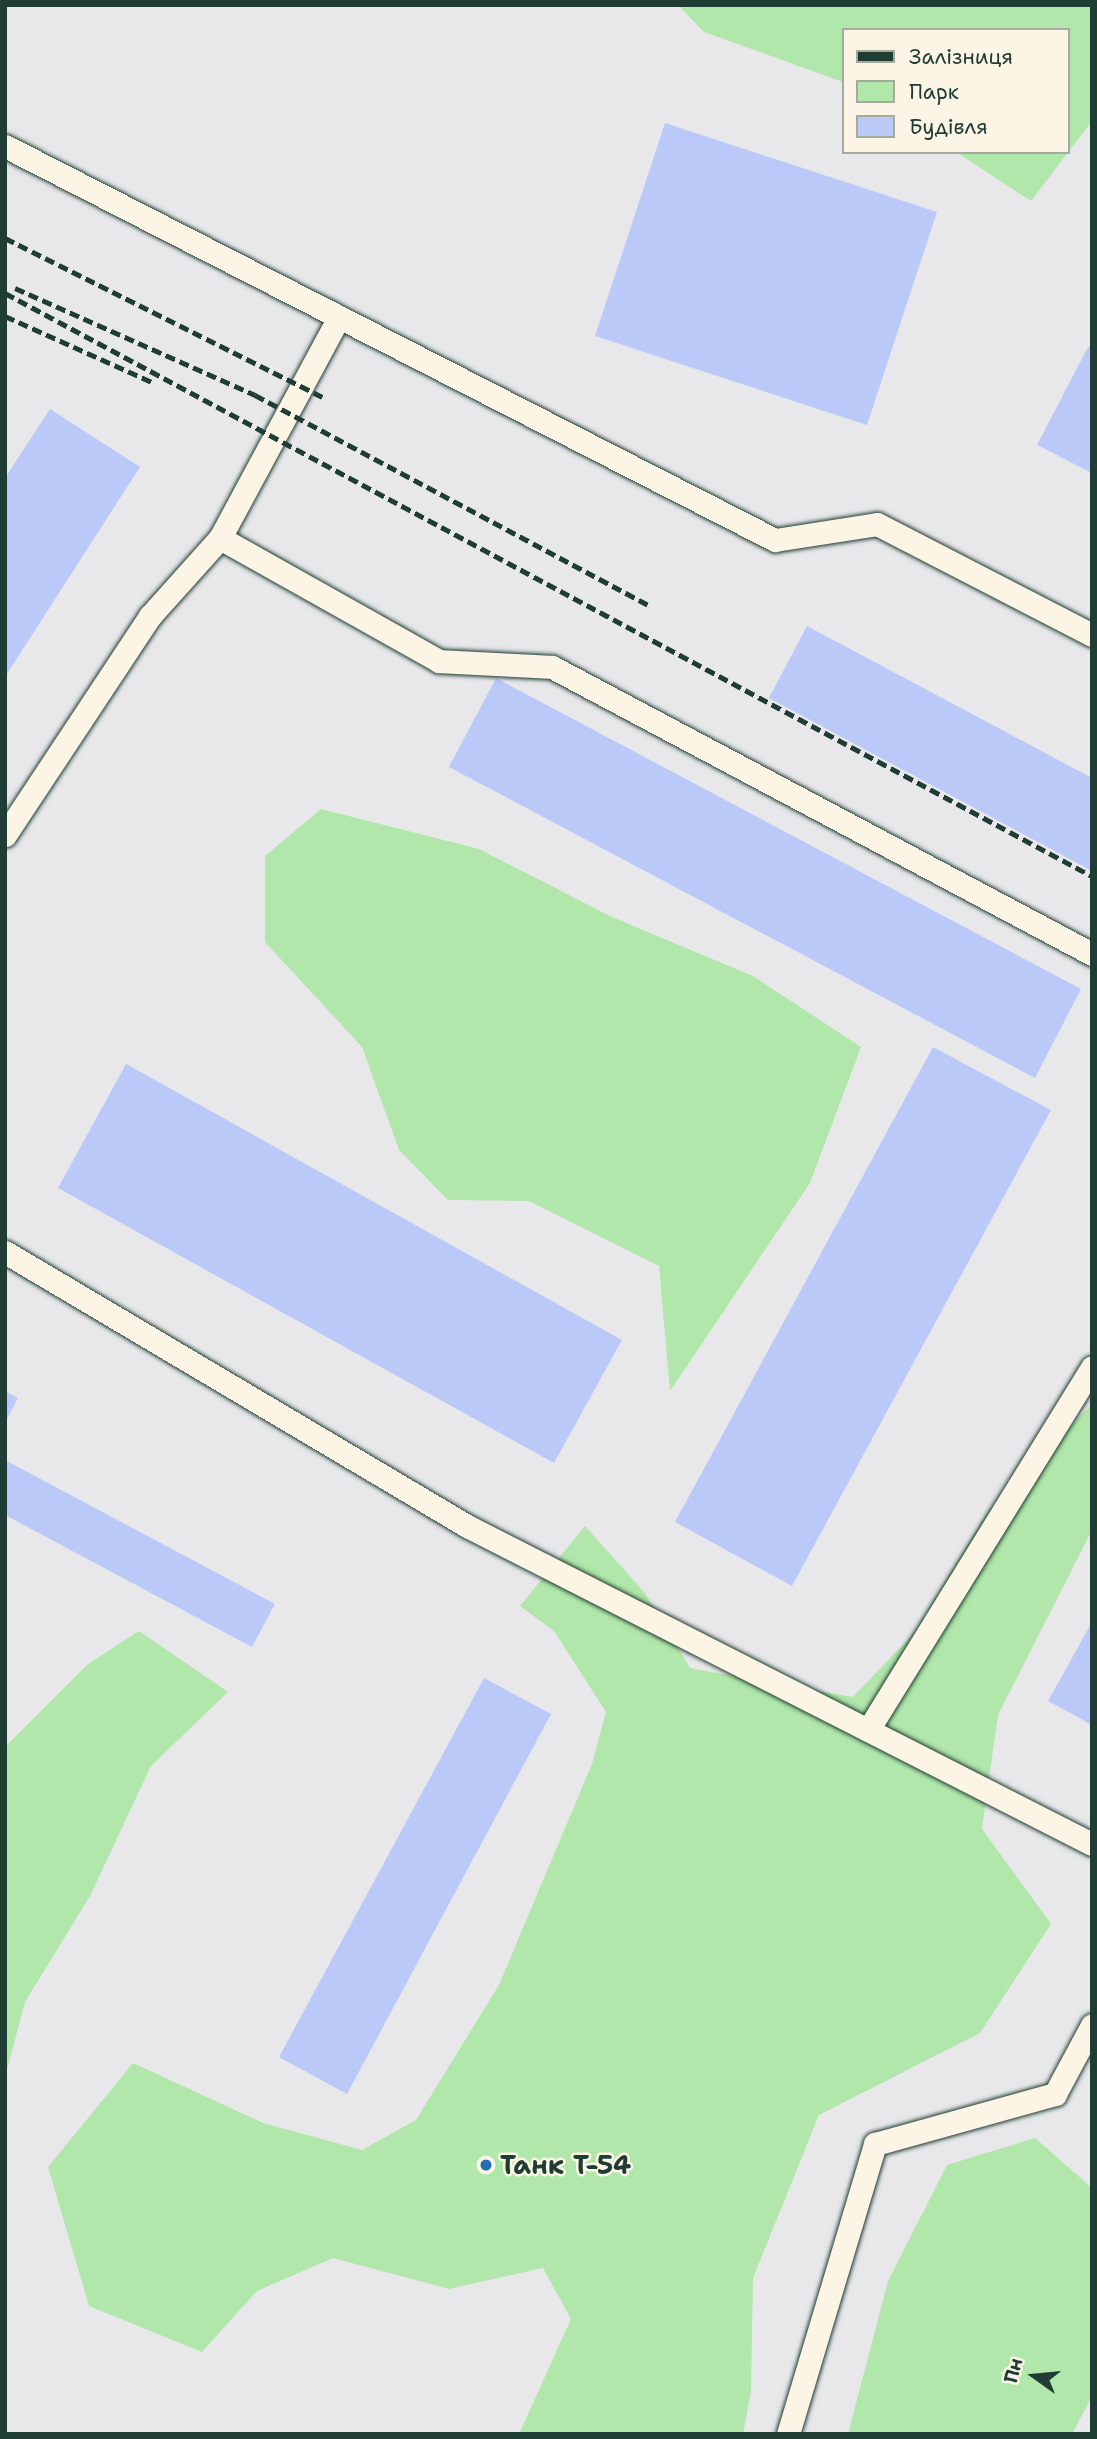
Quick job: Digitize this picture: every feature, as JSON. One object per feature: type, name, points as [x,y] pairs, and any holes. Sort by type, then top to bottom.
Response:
[{"type":"lane","points":[[5,146],[775,540],[877,524],[1092,635]]},
{"type":"lane","points":[[5,835],[150,616],[220,538],[339,317]]},
{"type":"lane","points":[[220,538],[439,661],[552,667],[1092,954]]},
{"type":"lane","points":[[5,1252],[467,1526],[1092,1844]]},
{"type":"lane","points":[[868,1730],[1092,1368]]},
{"type":"lane","points":[[788,2434],[875,2144],[1055,2094],[1092,2025]]},
{"type":"green space","points":[[678,5],[1092,5],[1092,121],[1069,151],[1069,28],[842,28],[842,82],[704,32]]},
{"type":"green space","points":[[959,154],[1067,154],[1031,201]]},
{"type":"green space","points":[[321,809],[479,849],[612,917],[753,976],[861,1047],[810,1183],[670,1391],[659,1266],[529,1201],[448,1200],[399,1150],[362,1047],[265,942],[265,856]]},
{"type":"green space","points":[[1092,1404],[1092,1530],[998,1715],[982,1829],[1051,1924],[980,2033],[819,2115],[753,2278],[751,2391],[743,2434],[519,2434],[571,2319],[543,2268],[449,2289],[333,2258],[257,2291],[202,2352],[89,2306],[48,2167],[133,2063],[263,2123],[362,2150],[416,2120],[499,1985],[592,1764],[606,1712],[554,1631],[520,1606],[585,1526],[645,1593],[690,1668],[853,1697],[914,1633],[988,1511]]},
{"type":"green space","points":[[139,1631],[228,1692],[151,1766],[90,1896],[25,2002],[5,2077],[5,1747],[88,1664]]},
{"type":"green space","points":[[1035,2138],[1092,2188],[1092,2396],[1072,2434],[848,2434],[888,2281],[947,2165]]},
{"type":"building","points":[[665,123],[937,212],[867,425],[595,336]]},
{"type":"building","points":[[1088,347],[1092,348],[1092,473],[1037,445]]},
{"type":"building","points":[[50,409],[140,467],[5,677],[5,478]]},
{"type":"building","points":[[807,626],[1092,778],[1092,871],[769,698]]},
{"type":"building","points":[[496,678],[1081,989],[1035,1078],[449,767]]},
{"type":"building","points":[[933,1047],[1051,1110],[792,1586],[675,1522]]},
{"type":"building","points":[[126,1064],[622,1340],[554,1463],[58,1188]]},
{"type":"building","points":[[5,1391],[18,1398],[5,1423]]},
{"type":"building","points":[[5,1460],[275,1604],[252,1647],[5,1515]]},
{"type":"building","points":[[1092,1622],[1092,1725],[1048,1701]]},
{"type":"building","points":[[484,1678],[551,1714],[347,2094],[279,2057]]},
{"type":"railway","points":[[5,238],[326,399]]},
{"type":"railway","points":[[15,288],[255,395],[650,606]]},
{"type":"railway","points":[[5,293],[1092,876]]},
{"type":"railway","points":[[5,316],[152,382]]},
{"type":"place","name":"Танк Т-54","points":[[486,2165]]}]
